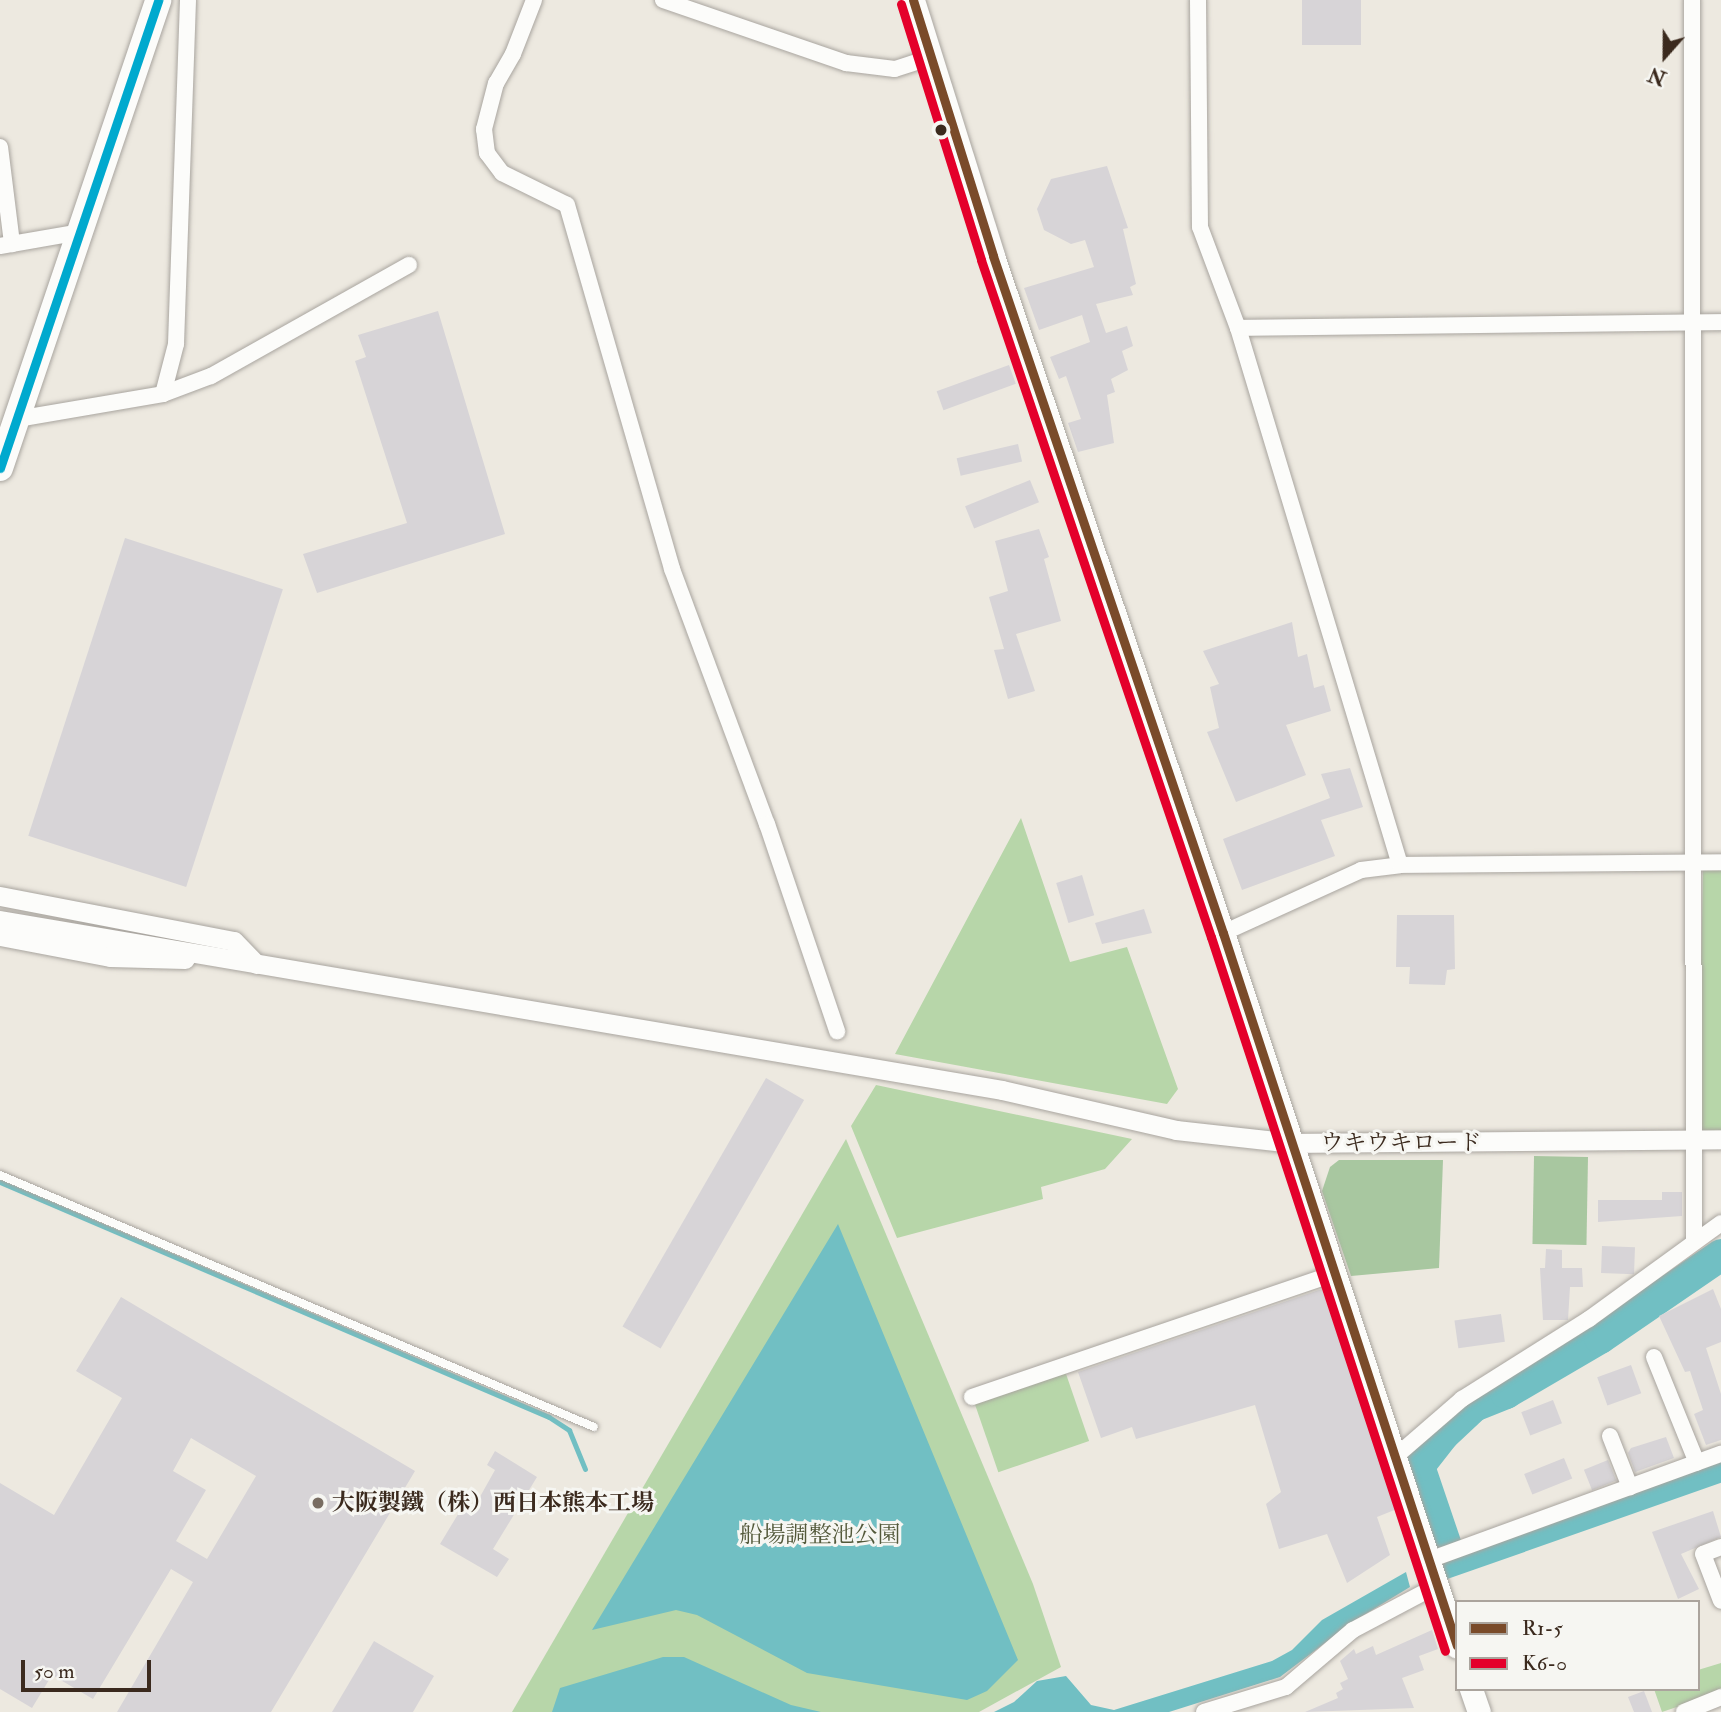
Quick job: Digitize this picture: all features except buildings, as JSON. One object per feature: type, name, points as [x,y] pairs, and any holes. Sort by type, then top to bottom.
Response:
[{"type":"main road","points":[[0,468],[158,0]]},
{"type":"main road","points":[[913,0],[929,58],[1293,1143],[1333,1274],[1455,1641]]},
{"type":"main road","points":[[1472,1691],[1479,1712]]},
{"type":"street","points":[[163,394],[176,344],[188,0]]},
{"type":"street","points":[[534,0],[513,54],[496,83],[484,130],[487,153],[502,173],[567,205],[672,569],[772,836],[837,1031]]},
{"type":"street","points":[[663,0],[846,63],[895,69],[929,58]]},
{"type":"street","points":[[1198,0],[1200,227],[1238,328],[1400,865]]},
{"type":"street","points":[[1692,0],[1691,322],[1697,863],[1692,1141],[1694,1241]]},
{"type":"street","points":[[0,147],[6,245],[80,232]]},
{"type":"street","points":[[17,419],[163,394],[211,376],[409,265]]},
{"type":"street","points":[[1238,328],[1721,322]]},
{"type":"street","points":[[1223,933],[1361,870],[1400,865],[1721,862]]},
{"type":"street","points":[[0,896],[234,941],[256,964]]},
{"type":"street","name":"ウキウキロード","points":[[0,920],[1002,1090],[1176,1130],[1293,1143],[1721,1139]]},
{"type":"street","points":[[0,936],[110,957],[173,962],[207,955]]},
{"type":"street","points":[[1395,1457],[1462,1399],[1589,1319],[1721,1223]]},
{"type":"street","points":[[972,1398],[1333,1274]]},
{"type":"street","points":[[1654,1357],[1697,1463]]},
{"type":"street","points":[[1610,1436],[1630,1487]]},
{"type":"street","points":[[1429,1560],[1721,1454]]},
{"type":"street","points":[[1721,1547],[1703,1554],[1721,1601]]},
{"type":"street","points":[[1204,1712],[1286,1687],[1353,1630],[1436,1586]]},
{"type":"street","points":[[1684,1712],[1721,1697]]},
{"type":"lane","points":[[0,1175],[594,1427]]},
{"type":"green space","points":[[1021,818],[1070,962],[1127,947],[1178,1089],[1167,1104],[895,1054]]},
{"type":"green space","points":[[1703,869],[1721,869],[1721,1132],[1698,1132]]},
{"type":"green space","points":[[876,1085],[1132,1139],[1105,1169],[1041,1187],[1043,1199],[897,1238],[851,1126]]},
{"type":"green space","name":"船場調整池公園","points":[[846,1139],[1033,1584],[1061,1667],[979,1712],[512,1712]]},
{"type":"green space","points":[[1534,1156],[1588,1157],[1586,1245],[1532,1244]]},
{"type":"green space","points":[[1339,1160],[1443,1160],[1439,1268],[1351,1276],[1322,1191],[1330,1167]]},
{"type":"green space","points":[[1065,1371],[1089,1441],[998,1472],[974,1402]]},
{"type":"green space","points":[[1721,1663],[1721,1692],[1662,1712],[1655,1691],[1700,1691],[1700,1669]]},
{"type":"water","points":[[838,1224],[1018,1660],[987,1691],[967,1700],[807,1673],[697,1615],[676,1610],[592,1630]]},
{"type":"water","points":[[1406,1572],[1410,1587],[1354,1621],[1280,1677],[1169,1712],[994,1712],[1014,1702],[1037,1681],[1066,1676],[1091,1705],[1114,1710],[1272,1661],[1292,1650],[1322,1620]]},
{"type":"water","points":[[663,1657],[684,1657],[791,1705],[821,1712],[552,1712],[560,1688]]},
{"type":"waterway","points":[[0,1182],[549,1417],[569,1430],[585,1469]]},
{"type":"waterway","points":[[1445,1543],[1419,1466],[1443,1435],[1474,1406],[1506,1393],[1600,1338],[1721,1255]]},
{"type":"waterway","points":[[1442,1564],[1721,1466]]},
{"type":"transit line","points":[[0,468],[158,0]]},
{"type":"transit line","name":"R1-5","points":[[913,0],[993,256],[1223,933],[1455,1640]]},
{"type":"transit line","name":"K6-0","points":[[901,4],[981,260],[1211,937],[1445,1651]]},
{"type":"place","name":"大阪製鐵（株）西日本熊本工場","points":[[318,1503]]}]
